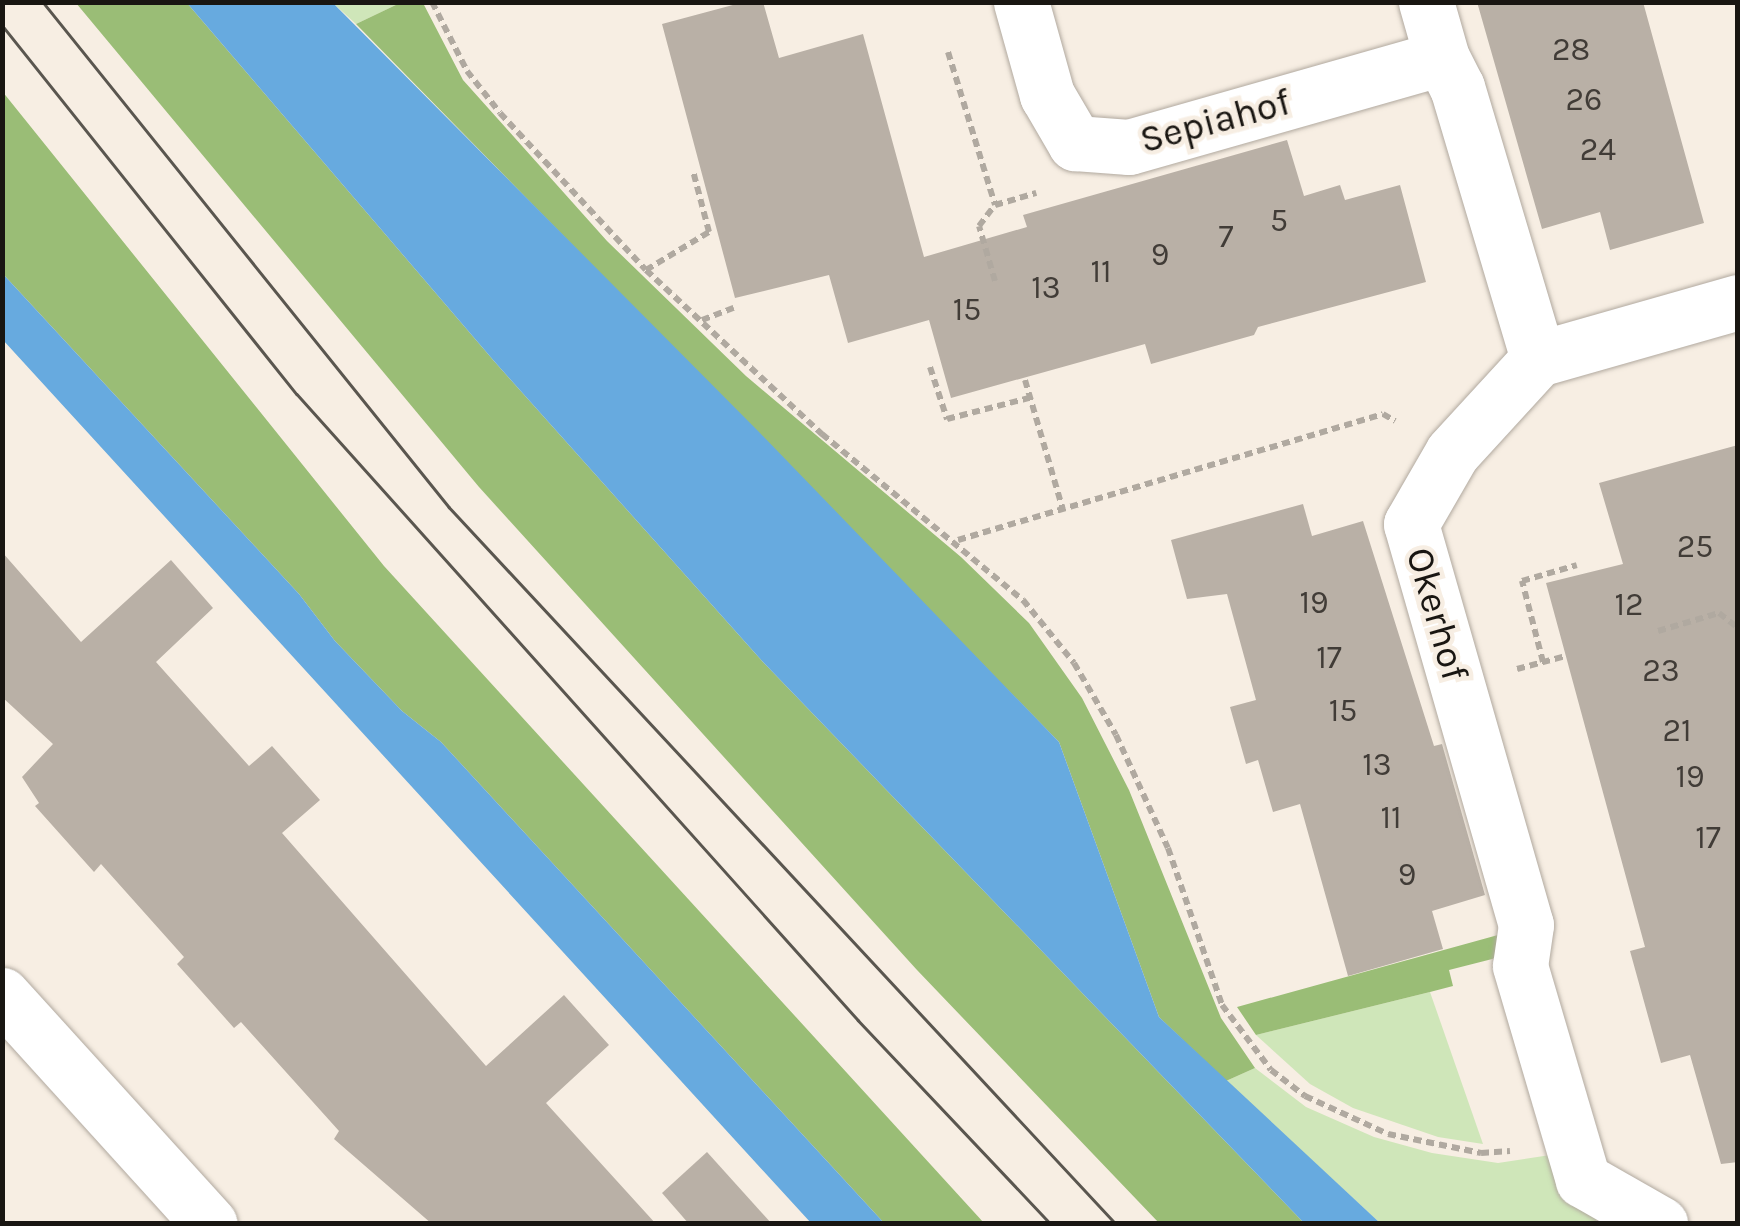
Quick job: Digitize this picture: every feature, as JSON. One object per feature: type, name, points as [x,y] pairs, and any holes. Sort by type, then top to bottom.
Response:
[{"type":"street","points":[[1021,2],[1047,95],[1075,143]]},
{"type":"street","points":[[1426,2],[1442,58],[1457,87],[1538,359],[1738,302]]},
{"type":"street","name":"Sepiahof","points":[[1075,143],[1129,146],[1442,58]]},
{"type":"street","name":"Okerhof","points":[[1538,359],[1452,454],[1411,524],[1526,925],[1520,966],[1583,1180],[1660,1224]]},
{"type":"street","points":[[2,995],[210,1224]]},
{"type":"path","points":[[432,2],[466,71],[646,270],[822,434],[956,540],[1024,600],[1082,677],[1116,735],[1168,848],[1222,1005],[1270,1070],[1345,1117],[1433,1146],[1481,1153],[1522,1150],[1569,1138]]},
{"type":"path","points":[[948,52],[995,205]]},
{"type":"path","points":[[995,281],[979,226],[995,205],[1046,190],[1075,143]]},
{"type":"path","points":[[646,270],[709,232],[693,171]]},
{"type":"path","points":[[702,320],[734,308]]},
{"type":"path","points":[[930,367],[948,419],[1029,398]]},
{"type":"path","points":[[1025,380],[1063,510]]},
{"type":"path","points":[[956,540],[1383,414],[1452,454]]},
{"type":"path","points":[[1543,662],[1522,582],[1577,565]]},
{"type":"path","points":[[1658,631],[1719,612],[1738,628]]},
{"type":"green space","points":[[76,3],[187,3],[494,361],[763,662],[1304,1223],[1159,1223],[917,970],[479,487]]},
{"type":"green space","points":[[333,3],[400,3],[356,24]]},
{"type":"green space","points":[[400,3],[423,3],[463,80],[607,241],[746,376],[961,557],[1029,623],[1082,698],[1129,790],[1221,1018],[1255,1068],[1226,1081],[1159,1017],[1059,742],[356,24]]},
{"type":"green space","points":[[2,91],[384,566],[984,1223],[884,1223],[441,742],[402,711],[335,641],[299,594],[3,274]]},
{"type":"green space","points":[[1498,935],[1504,956],[1449,970],[1453,986],[1256,1035],[1237,1007]]},
{"type":"green space","points":[[1430,992],[1483,1144],[1438,1137],[1353,1108],[1310,1084],[1256,1035]]},
{"type":"green space","points":[[1255,1068],[1306,1107],[1374,1137],[1432,1153],[1498,1163],[1557,1154],[1598,1218],[1593,1224],[1380,1223],[1226,1081]]},
{"type":"water","points":[[187,3],[333,3],[760,433],[1059,742],[1159,1017],[1380,1223],[1304,1223],[763,662],[494,361]]},
{"type":"water","points":[[3,274],[299,594],[335,641],[402,711],[441,742],[884,1223],[811,1223],[3,340]]},
{"type":"building","points":[[744,2],[763,2],[779,58],[863,34],[924,257],[1027,227],[1023,215],[1287,140],[1304,196],[1340,185],[1345,200],[1400,185],[1426,282],[1258,327],[1254,335],[1151,364],[1145,344],[951,398],[929,320],[848,343],[829,275],[735,298],[662,24]]},
{"type":"building","points":[[1477,2],[1643,2],[1704,223],[1610,250],[1600,212],[1542,229]]},
{"type":"building","points":[[1738,445],[1738,1162],[1721,1164],[1690,1055],[1661,1063],[1630,951],[1645,947],[1546,583],[1623,564],[1599,483]]},
{"type":"building","points":[[1303,504],[1312,536],[1363,521],[1434,746],[1442,744],[1485,895],[1432,911],[1443,949],[1348,976],[1300,804],[1273,812],[1258,760],[1246,764],[1230,707],[1256,700],[1227,594],[1187,599],[1171,540]]},
{"type":"building","points":[[2,552],[81,642],[171,560],[213,608],[156,662],[249,766],[272,746],[320,800],[282,833],[486,1066],[564,995],[609,1045],[546,1103],[656,1224],[432,1224],[334,1139],[339,1131],[241,1022],[234,1028],[177,964],[184,957],[101,864],[94,872],[35,806],[39,803],[22,777],[53,744],[2,697]]},
{"type":"building","points":[[707,1152],[772,1224],[689,1224],[662,1193]]},
{"type":"tram line","points":[[43,2],[449,507],[1116,1224]]},
{"type":"tram line","points":[[2,25],[297,394],[858,1020],[1051,1224]]}]
